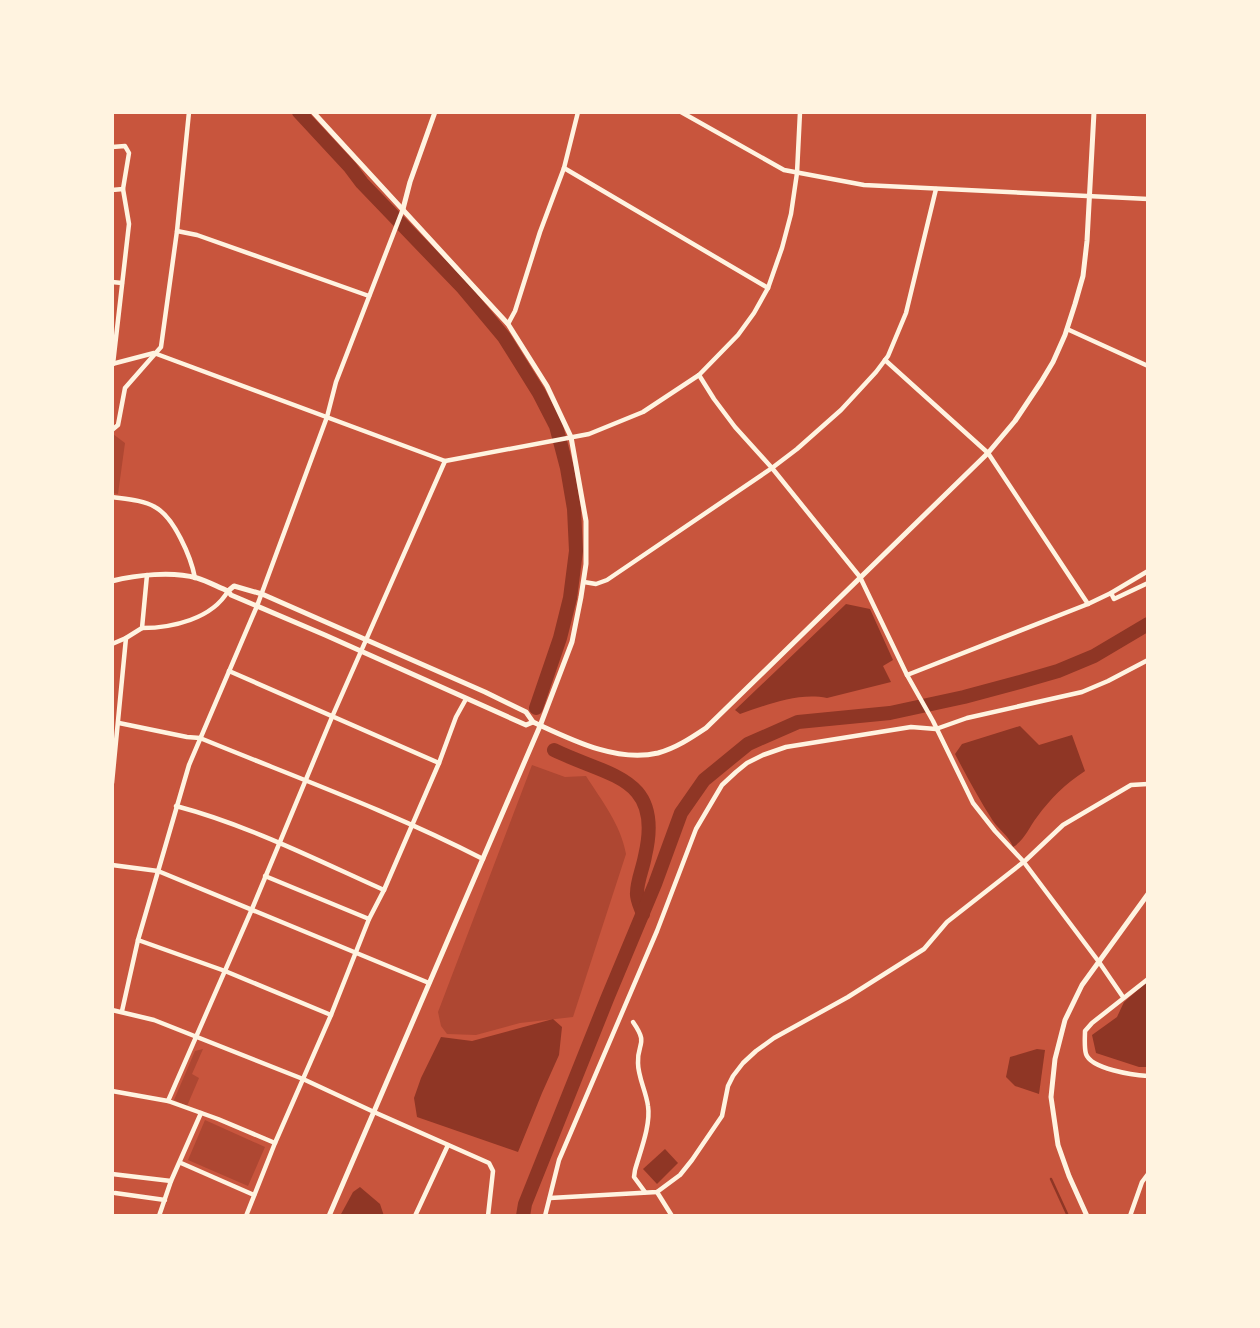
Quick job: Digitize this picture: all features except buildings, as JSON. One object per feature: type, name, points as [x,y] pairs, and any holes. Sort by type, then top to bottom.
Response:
[{"type":"street","points":[[112,430],[118,425],[125,388],[161,347],[177,231],[189,112]]},
{"type":"street","points":[[313,112],[508,324],[547,386],[571,437],[586,521],[587,542],[584,582],[572,642],[540,726],[329,1216]]},
{"type":"street","points":[[122,1011],[138,940],[189,765],[262,594],[327,416],[335,382],[403,209],[435,112]]},
{"type":"street","points":[[508,324],[564,168],[578,112]]},
{"type":"street","points":[[681,112],[784,170],[797,173],[864,185],[1148,199]]},
{"type":"street","points":[[112,147],[125,146],[129,153],[124,189],[129,224],[113,364],[154,354],[445,461],[589,434],[643,412],[699,375],[738,335],[768,288],[791,214],[797,173],[800,112]]},
{"type":"street","points":[[112,644],[142,628],[187,621],[202,615],[224,599],[234,586],[262,594],[485,692],[526,712],[533,722],[540,726],[606,752],[658,752],[682,743],[706,728],[988,453],[1041,382],[1067,329],[1083,276],[1091,195],[1094,112]]},
{"type":"street","points":[[564,168],[768,288]]},
{"type":"street","points":[[112,190],[124,189]]},
{"type":"street","points":[[584,582],[596,584],[607,580],[772,468],[841,410],[876,372],[888,356],[906,313],[936,189]]},
{"type":"street","points":[[177,231],[197,235],[369,296]]},
{"type":"street","points":[[112,282],[122,283]]},
{"type":"street","points":[[1067,329],[1148,366]]},
{"type":"street","points":[[885,360],[988,453],[1088,604]]},
{"type":"street","points":[[699,375],[735,427],[772,468],[860,578],[974,803],[1023,861],[1123,997]]},
{"type":"street","points":[[168,1101],[445,461]]},
{"type":"street","points":[[112,496],[146,503],[166,516],[178,534],[192,564],[195,578]]},
{"type":"street","points":[[907,675],[1088,604],[1148,571]]},
{"type":"street","points":[[112,581],[147,575],[195,578],[526,725],[533,722]]},
{"type":"street","points":[[142,628],[147,575]]},
{"type":"street","points":[[1111,593],[1114,598],[1148,583]]},
{"type":"street","points":[[112,783],[125,638]]},
{"type":"street","points":[[545,1216],[559,1160],[657,931],[696,829],[722,785],[747,763],[786,747],[911,727],[936,729],[967,718],[1083,692],[1148,660]]},
{"type":"street","points":[[229,671],[439,764]]},
{"type":"street","points":[[246,1216],[369,919],[466,698]]},
{"type":"street","points":[[118,723],[200,738],[305,780],[482,859]]},
{"type":"street","points":[[550,1198],[657,1192],[680,1175],[722,1116],[728,1086],[743,1063],[774,1038],[848,997],[924,949],[947,922],[1026,860],[1063,824],[1131,785],[1148,784]]},
{"type":"street","points":[[176,806],[279,843],[384,890]]},
{"type":"street","points":[[112,865],[159,871],[429,983]]},
{"type":"street","points":[[265,876],[369,919]]},
{"type":"street","points":[[1087,1216],[1058,1145],[1051,1097],[1055,1059],[1065,1020],[1082,985],[1148,894]]},
{"type":"street","points":[[138,940],[225,971],[331,1015]]},
{"type":"street","points":[[1148,979],[1085,1031],[1086,1054],[1094,1064],[1148,1076]]},
{"type":"street","points":[[112,1010],[154,1020],[303,1079],[489,1163],[493,1171],[488,1216]]},
{"type":"street","points":[[634,1022],[641,1033],[638,1066],[649,1109],[635,1170],[635,1177],[645,1192]]},
{"type":"street","points":[[112,1091],[168,1101],[275,1143]]},
{"type":"street","points":[[159,1216],[171,1181],[201,1113]]},
{"type":"street","points":[[415,1216],[448,1145]]},
{"type":"street","points":[[180,1163],[254,1195]]},
{"type":"street","points":[[112,1174],[171,1181]]},
{"type":"street","points":[[1130,1216],[1142,1182],[1148,1174]]},
{"type":"street","points":[[657,1192],[672,1216]]},
{"type":"street","points":[[116,1193],[165,1200]]},
{"type":"shaded area","points":[[113,434],[125,443],[118,494],[112,493]]},
{"type":"shaded area","points":[[846,604],[870,609],[893,660],[883,666],[891,682],[827,698],[783,700],[740,714],[735,710]]},
{"type":"shaded area","points":[[1020,726],[1039,745],[1072,735],[1085,771],[1053,798],[1024,837],[1013,847],[988,813],[955,754],[962,744]]},
{"type":"shaded area","points":[[532,765],[565,777],[586,776],[615,823],[626,854],[573,1017],[520,1023],[476,1035],[447,1034],[441,1026],[438,1012]]},
{"type":"shaded area","points":[[1148,981],[1148,1067],[1139,1067],[1096,1053],[1092,1035],[1117,1017],[1124,1002]]},
{"type":"shaded area","points":[[553,1019],[562,1027],[559,1055],[518,1152],[417,1117],[414,1098],[441,1037],[472,1041]]},
{"type":"shaded area","points":[[203,1049],[192,1074],[199,1078],[187,1106],[174,1100],[195,1051]]},
{"type":"shaded area","points":[[1037,1049],[1045,1050],[1039,1094],[1015,1086],[1006,1077],[1010,1057]]},
{"type":"shaded area","points":[[205,1120],[265,1147],[248,1186],[188,1160]]},
{"type":"shaded area","points":[[665,1149],[678,1163],[657,1184],[643,1169]]},
{"type":"shaded area","points":[[360,1187],[380,1204],[384,1216],[340,1216],[353,1192]]},
{"type":"waterway","points":[[299,112],[362,183],[463,288],[504,337],[556,426],[574,509],[576,551],[570,598],[560,638],[536,708]]},
{"type":"waterway","points":[[523,1216],[525,1204],[655,884],[681,813],[704,780],[748,744],[798,722],[890,713],[1020,682],[1058,671],[1094,656],[1148,624]]},
{"type":"waterway","points":[[554,750],[612,774],[639,794],[647,809],[649,830],[637,888],[637,898],[643,914]]},
{"type":"waterway","points":[[1051,1179],[1068,1216]]}]
